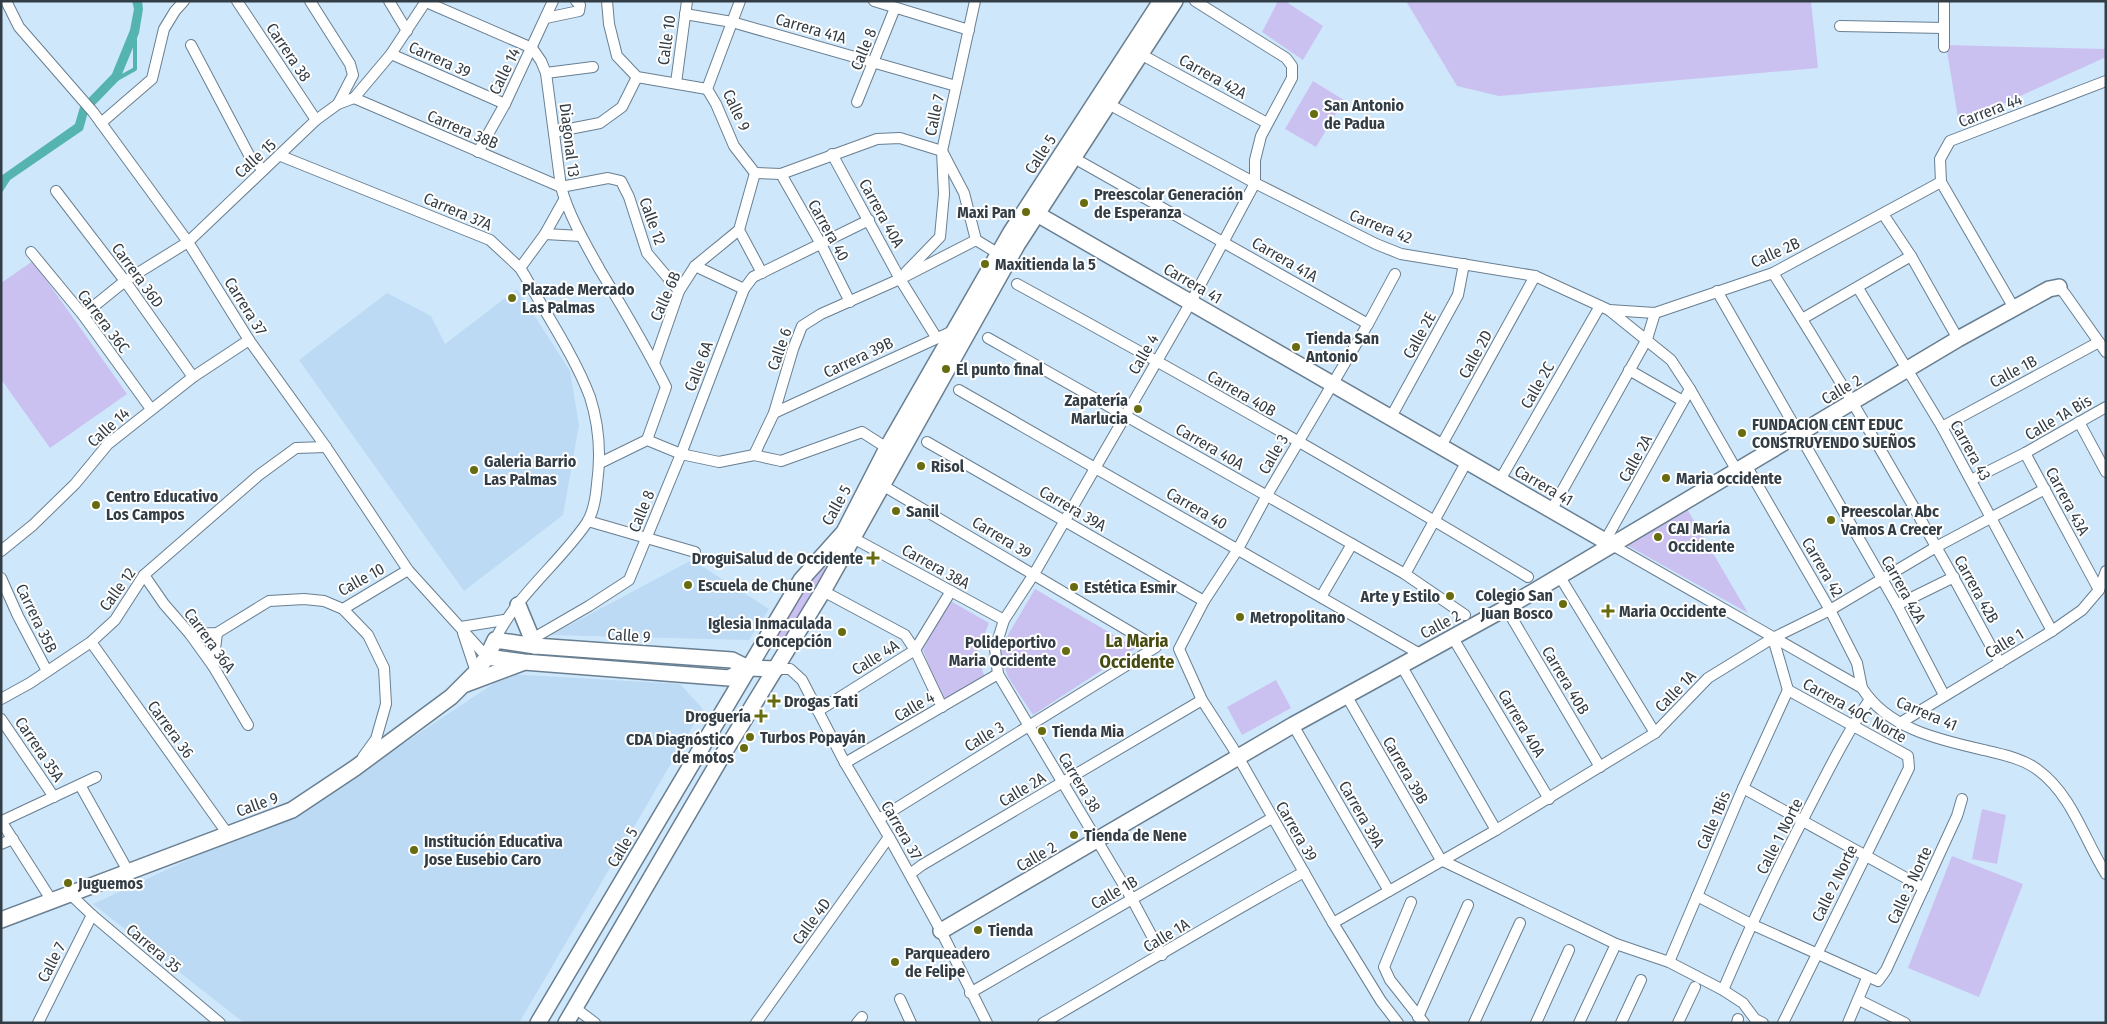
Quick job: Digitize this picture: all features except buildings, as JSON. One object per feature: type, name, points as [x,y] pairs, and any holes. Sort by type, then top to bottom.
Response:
[{"type":"street","name":"Carrera 37","points":[[6,1],[19,27],[82,98],[188,242],[249,340],[326,447],[408,570],[486,657]]},
{"type":"street","points":[[101,123],[152,79],[164,29],[175,11],[184,1]]},
{"type":"street","name":"Carrera 38","points":[[237,1],[316,120]]},
{"type":"street","points":[[310,1],[350,64],[353,75],[338,104]]},
{"type":"street","name":"Carrera 39","points":[[389,1],[407,31]]},
{"type":"street","name":"Calle 14","points":[[478,152],[505,104],[553,1]]},
{"type":"street","points":[[607,1],[609,24],[617,56],[637,77],[707,89]]},
{"type":"street","name":"Calle 10","points":[[676,83],[687,1]]},
{"type":"street","name":"Calle 9","points":[[740,1],[707,89],[716,104],[734,146],[754,173]]},
{"type":"street","points":[[874,1],[969,30]]},
{"type":"street","name":"Calle 7","points":[[940,237],[944,194],[942,152],[975,1]]},
{"type":"street","name":"Calle 5","points":[[538,1023],[801,580],[844,532],[887,448],[1025,208],[1161,1]]},
{"type":"street","name":"Calle 5","points":[[566,1023],[722,756],[853,538],[1017,245],[1175,1]]},
{"type":"street","name":"Calle 4","points":[[994,649],[1004,620],[1034,574],[1191,302],[1255,183],[1255,160],[1261,136],[1292,78],[1292,66],[1286,58],[1195,1]]},
{"type":"street","points":[[1944,1],[1944,47]]},
{"type":"street","points":[[426,2],[532,48]]},
{"type":"street","name":"Calle 15","points":[[82,315],[125,281],[188,242],[263,170],[281,156],[316,120],[338,104],[354,98],[391,54],[426,2]]},
{"type":"street","points":[[546,18],[576,12],[578,5]]},
{"type":"street","name":"Calle 8","points":[[857,102],[875,62],[895,8]]},
{"type":"street","name":"Carrera 41A","points":[[685,14],[732,22],[956,86]]},
{"type":"street","points":[[1840,26],[1944,28]]},
{"type":"street","points":[[191,45],[250,154],[263,170]]},
{"type":"street","name":"Diagonal 13","points":[[532,48],[541,61],[546,73],[564,200],[581,236]]},
{"type":"street","name":"Carrera 39","points":[[391,54],[505,104]]},
{"type":"street","name":"Carrera 42A","points":[[1144,56],[1267,123]]},
{"type":"street","points":[[546,73],[593,67]]},
{"type":"street","points":[[554,132],[600,123],[622,108],[637,77]]},
{"type":"street","name":"Carrera 44","points":[[2014,308],[1941,182],[1940,159],[1950,141],[2106,81]]},
{"type":"street","name":"Carrera 38B","points":[[354,98],[561,187]]},
{"type":"street","name":"Carrera 42","points":[[1114,107],[1255,183],[1376,244],[1401,254],[1535,276],[1604,308],[1647,339],[1671,360],[1742,468],[1830,610],[1857,663],[1862,688]]},
{"type":"street","points":[[762,273],[738,230],[754,173],[781,174],[877,139],[900,138],[942,152],[964,193],[976,240],[999,254]]},
{"type":"street","name":"Carrera 40A","points":[[832,154],[900,279],[936,337]]},
{"type":"street","name":"Carrera 37A","points":[[281,156],[490,240],[520,268],[576,367],[590,397],[597,427],[600,463],[596,492],[588,521],[504,620],[495,640]]},
{"type":"street","name":"Carrera 41A","points":[[1081,162],[1368,324]]},
{"type":"street","name":"Carrera 40","points":[[781,174],[821,244],[850,302]]},
{"type":"street","name":"Calle 12","points":[[561,187],[608,178],[621,181],[629,197],[647,253],[679,291]]},
{"type":"street","name":"Calle 2B","points":[[1604,308],[1655,313],[1716,290],[1773,273],[1941,182]]},
{"type":"street","name":"Carrera 36D","points":[[56,191],[125,281],[192,377]]},
{"type":"street","points":[[520,268],[545,234],[564,200]]},
{"type":"street","name":"Carrera 41","points":[[1038,214],[1862,688],[1883,713],[1900,723],[1940,740],[2000,754],[2025,762],[2037,769],[2052,781],[2064,796],[2106,874]]},
{"type":"street","points":[[1883,214],[1911,256],[1958,339]]},
{"type":"street","points":[[695,266],[744,289],[753,277],[869,220]]},
{"type":"street","name":"Calle 6B","points":[[654,363],[679,291],[695,266],[738,230]]},
{"type":"street","points":[[545,234],[581,236],[666,387],[647,440],[600,463]]},
{"type":"street","name":"Calle 6","points":[[900,279],[940,237]]},
{"type":"street","name":"Calle 6","points":[[754,455],[774,413],[793,348],[802,326],[821,314],[900,279],[976,240]]},
{"type":"street","name":"Carrera 36C","points":[[31,252],[82,315],[151,409]]},
{"type":"street","points":[[1802,319],[1911,256]]},
{"type":"street","name":"Calle 2E","points":[[1391,417],[1458,295],[1464,264]]},
{"type":"street","name":"Carrera 42B","points":[[1773,273],[1853,402],[1954,577],[2000,663]]},
{"type":"street","name":"Calle 3","points":[[1179,649],[1204,601],[1238,549],[1297,442],[1368,324],[1395,274]]},
{"type":"street","name":"Calle 2D","points":[[1441,446],[1535,276]]},
{"type":"street","name":"Carrera 40B","points":[[1017,284],[1157,360],[1528,577]]},
{"type":"street","points":[[2058,287],[2106,352]]},
{"type":"street","name":"Calle 2","points":[[941,931],[1098,841],[1293,725],[1506,608],[1560,576],[1609,543],[1742,468],[1958,339],[2050,289],[2058,287]]},
{"type":"street","name":"Carrera 43","points":[[1858,288],[1942,427],[2052,631]]},
{"type":"street","name":"Calle 6A","points":[[681,454],[744,289]]},
{"type":"street","name":"Carrera 42A","points":[[1716,290],[1897,605],[1944,695]]},
{"type":"street","name":"Calle 2C","points":[[1500,480],[1604,308]]},
{"type":"street","points":[[1552,510],[1647,339],[1655,313]]},
{"type":"street","name":"Carrera 39B","points":[[774,413],[936,337],[955,330]]},
{"type":"street","name":"Carrera 40A","points":[[988,338],[1405,574],[1465,615]]},
{"type":"street","name":"Calle 14","points":[[1,551],[33,525],[75,484],[108,444],[192,377],[249,340]]},
{"type":"street","name":"Calle 1B","points":[[1942,427],[2099,342]]},
{"type":"street","points":[[1630,370],[1683,401]]},
{"type":"street","name":"Calle 2A","points":[[1609,543],[1690,389]]},
{"type":"street","name":"Carrera 40","points":[[959,390],[1420,654]]},
{"type":"street","name":"Calle 1A Bis","points":[[2025,453],[2106,407]]},
{"type":"street","points":[[2079,422],[2106,472]]},
{"type":"street","points":[[647,440],[681,454],[719,462],[754,455],[781,461],[862,432],[887,448]]},
{"type":"street","name":"Carrera 39A","points":[[927,442],[1204,601]]},
{"type":"street","name":"Calle 12","points":[[1,699],[91,642],[115,620],[144,575],[259,475],[296,448],[326,447]]},
{"type":"street","points":[[1971,480],[2025,453]]},
{"type":"street","name":"Carrera 43A","points":[[2025,453],[2099,590]]},
{"type":"street","name":"Calle 8","points":[[533,642],[629,580],[681,454]]},
{"type":"street","points":[[1405,574],[1467,461]]},
{"type":"street","name":"Carrera 39","points":[[882,485],[1156,648]]},
{"type":"street","name":"Calle 1A","points":[[1333,923],[1496,830],[1655,733],[1708,678],[1773,638],[1830,610],[1936,546],[2045,489]]},
{"type":"street","points":[[588,521],[695,552]]},
{"type":"street","name":"Carrera 38A","points":[[853,538],[1004,620]]},
{"type":"street","points":[[1321,597],[1352,544]]},
{"type":"street","name":"Calle 10","points":[[190,634],[217,633],[269,601],[304,599],[324,601],[343,609],[408,570]]},
{"type":"street","name":"Calle 1","points":[[1900,723],[2052,631],[2082,610],[2099,590],[2106,571]]},
{"type":"street","name":"Carrera 36A","points":[[144,575],[164,604],[190,634],[213,666],[248,725]]},
{"type":"street","points":[[1560,576],[1655,733]]},
{"type":"street","points":[[1897,605],[1954,577]]},
{"type":"street","name":"Carrera 35B","points":[[1,578],[18,616],[47,671]]},
{"type":"street","points":[[822,591],[905,635],[915,650],[942,707]]},
{"type":"street","name":"Calle 4A","points":[[818,711],[915,650],[951,591]]},
{"type":"street","points":[[518,605],[533,642]]},
{"type":"street","name":"Carrera 40B","points":[[1506,608],[1600,767]]},
{"type":"street","points":[[343,609],[368,635],[384,668],[386,704],[376,739],[355,768]]},
{"type":"street","points":[[461,627],[504,620]]},
{"type":"street","name":"Carrera 37","points":[[461,627],[476,672]]},
{"type":"street","points":[[213,666],[217,633]]},
{"type":"street","name":"Carrera 40A","points":[[1453,638],[1549,798]]},
{"type":"street","points":[[1773,638],[1788,690]]},
{"type":"street","name":"Calle 9","points":[[1,920],[292,810],[355,768],[463,686],[476,672],[495,640],[732,660],[748,668],[776,668]]},
{"type":"street","name":"Carrera 36","points":[[91,642],[228,833]]},
{"type":"street","name":"Calle 3","points":[[879,819],[890,810],[1030,727],[1156,648]]},
{"type":"street","name":"Carrera 38","points":[[994,649],[998,674],[1132,898],[1162,955]]},
{"type":"street","name":"Carrera 39","points":[[1179,649],[1202,700],[1239,758],[1333,923],[1381,1001],[1398,1023]]},
{"type":"street","name":"Calle 9","points":[[486,657],[524,662],[729,678],[748,668]]},
{"type":"street","points":[[463,686],[524,662]]},
{"type":"street","points":[[1401,666],[1496,830]]},
{"type":"street","name":"Carrera 37","points":[[776,668],[790,669],[802,680],[845,763],[879,819],[941,931],[987,1023]]},
{"type":"street","name":"Calle 4","points":[[845,763],[998,674]]},
{"type":"street","points":[[710,676],[723,691],[724,712]]},
{"type":"street","name":"Carrera 40C Norte","points":[[1788,690],[1908,756]]},
{"type":"street","name":"Calle 1Bis","points":[[1669,962],[1743,788],[1788,690]]},
{"type":"street","name":"Carrera 39B","points":[[1346,695],[1441,860]]},
{"type":"street","name":"Calle 1 Norte","points":[[1723,990],[1751,924],[1802,821],[1852,724],[1870,699]]},
{"type":"street","name":"Calle 2A","points":[[910,874],[922,865],[1202,700]]},
{"type":"street","name":"Carrera 35A","points":[[1,718],[54,797]]},
{"type":"street","name":"Carrera 39A","points":[[1293,725],[1389,891]]},
{"type":"street","points":[[703,743],[708,739],[719,740],[723,745],[722,756]]},
{"type":"street","name":"Calle 2 Norte","points":[[1783,1023],[1864,855],[1909,768],[1908,756]]},
{"type":"street","points":[[52,901],[1,821],[96,777]]},
{"type":"street","points":[[80,785],[128,871]]},
{"type":"street","points":[[1743,788],[1924,888]]},
{"type":"street","name":"Calle 3 Norte","points":[[1867,978],[1878,981],[1886,970],[1957,816],[1962,799]]},
{"type":"street","name":"Calle 1B","points":[[970,992],[1272,818]]},
{"type":"street","name":"Calle 4D","points":[[756,1023],[889,837]]},
{"type":"street","points":[[1,844],[13,838]]},
{"type":"street","points":[[1441,860],[1616,944],[1669,962],[1723,990],[1743,1003],[1755,1019],[1763,1023]]},
{"type":"street","name":"Calle 1A","points":[[1043,1023],[1162,955],[1229,913],[1304,872]]},
{"type":"street","name":"Carrera 35","points":[[70,894],[92,915],[220,1023]]},
{"type":"street","points":[[1697,896],[1751,924],[1867,978],[1848,1023]]},
{"type":"street","points":[[1411,902],[1384,967],[1390,980],[1421,1020],[1468,905]]},
{"type":"street","name":"Calle 7","points":[[38,1023],[92,915]]},
{"type":"street","points":[[1474,1023],[1520,922]]},
{"type":"street","points":[[1579,1023],[1616,944]]},
{"type":"street","points":[[1536,1023],[1570,950]]},
{"type":"street","points":[[1621,1023],[1641,980]]},
{"type":"street","points":[[1678,1023],[1695,987]]},
{"type":"street","points":[[900,1000],[911,1023]]},
{"type":"street","points":[[1859,1000],[1905,1023]]},
{"type":"street","points":[[575,1008],[595,1023]]},
{"type":"shaded area","points":[[132,1],[142,1],[143,9],[139,33],[120,79],[88,112],[83,130],[10,180],[1,194],[1,176],[75,124],[80,107],[112,74],[130,30],[134,9]]},
{"type":"shaded area","points":[[1278,1],[1285,1],[1323,26],[1303,60],[1262,32]]},
{"type":"shaded area","points":[[1406,1],[1811,1],[1818,68],[1499,96],[1457,86]]},
{"type":"shaded area","points":[[1946,45],[2106,49],[2106,57],[1959,124]]},
{"type":"shaded area","name":"San Antonio de Padua","points":[[1313,81],[1344,100],[1316,147],[1285,129]]},
{"type":"shaded area","points":[[33,261],[127,394],[50,448],[1,379],[1,283]]},
{"type":"shaded area","name":"Galeria Barrio Las Palmas","points":[[517,289],[570,371],[579,425],[563,515],[464,591],[299,360],[387,293],[431,316],[445,344]]},
{"type":"shaded area","points":[[1687,509],[1748,613],[1625,544]]},
{"type":"shaded area","name":"Escuela de Chune","points":[[692,560],[769,609],[749,640],[551,635]]},
{"type":"shaded area","points":[[827,564],[786,643],[774,637],[799,592]]},
{"type":"shaded area","name":"Polideportivo Maria Occidente","points":[[1035,589],[1136,648],[1033,715],[1008,677],[999,650]]},
{"type":"shaded area","points":[[949,600],[989,623],[977,653],[985,678],[942,700],[923,650]]},
{"type":"shaded area","name":"Institución Educativa Jose Eusebio Caro","points":[[508,674],[680,684],[703,709],[519,1023],[244,1023],[93,904],[323,797]]},
{"type":"shaded area","points":[[1276,680],[1291,708],[1242,735],[1227,707]]},
{"type":"shaded area","points":[[1982,809],[2006,815],[1997,864],[1972,859]]},
{"type":"shaded area","points":[[1952,856],[2023,884],[1979,997],[1908,968]]},
{"type":"waterway","points":[[117,79],[135,69],[135,39]]},
{"type":"place","name":"San Antonio de Padua","points":[[1314,114]]},
{"type":"place","name":"Preescolar Generación de Esperanza","points":[[1084,203]]},
{"type":"place","name":"Maxi Pan","points":[[1026,212]]},
{"type":"place","name":"Maxitienda la 5","points":[[985,264]]},
{"type":"place","name":"Plazade Mercado Las Palmas","points":[[512,298]]},
{"type":"place","name":"Tienda San Antonio","points":[[1296,347]]},
{"type":"place","name":"El punto final","points":[[946,369]]},
{"type":"place","name":"Zapatería Marlucia","points":[[1138,409]]},
{"type":"place","name":"FUNDACION CENT EDUC CONSTRUYENDO SUEÑOS","points":[[1742,433]]},
{"type":"place","name":"Risol","points":[[921,466]]},
{"type":"place","name":"Galeria Barrio Las Palmas","points":[[474,470]]},
{"type":"place","name":"Maria occidente","points":[[1666,478]]},
{"type":"place","name":"Centro Educativo Los Campos","points":[[96,505]]},
{"type":"place","name":"Sanil","points":[[896,511]]},
{"type":"place","name":"Preescolar Abc Vamos A Crecer","points":[[1831,520]]},
{"type":"place","name":"CAI María Occidente","points":[[1658,537]]},
{"type":"place","name":"DroguiSalud de Occidente","points":[[873,558]]},
{"type":"place","name":"Escuela de Chune","points":[[688,585]]},
{"type":"place","name":"Estética Esmir","points":[[1074,587]]},
{"type":"place","name":"Arte y Estilo","points":[[1450,596]]},
{"type":"place","name":"Colegio San Juan Bosco","points":[[1563,604]]},
{"type":"place","name":"Maria Occidente","points":[[1608,611]]},
{"type":"place","name":"Metropolitano","points":[[1240,617]]},
{"type":"place","name":"Iglesia Inmaculada Concepción","points":[[842,632]]},
{"type":"place","name":"Polideportivo Maria Occidente","points":[[1066,651]]},
{"type":"place","name":"Drogas Tati","points":[[774,701]]},
{"type":"place","name":"Droguería","points":[[761,716]]},
{"type":"place","name":"Tienda Mia","points":[[1042,731]]},
{"type":"place","name":"Turbos Popayán","points":[[750,737]]},
{"type":"place","name":"CDA Diagnóstico de motos","points":[[744,748]]},
{"type":"place","name":"Tienda de Nene","points":[[1074,835]]},
{"type":"place","name":"Institución Educativa Jose Eusebio Caro","points":[[414,850]]},
{"type":"place","name":"Juguemos","points":[[68,883]]},
{"type":"place","name":"Tienda","points":[[978,930]]},
{"type":"place","name":"Parqueadero de Felipe","points":[[895,962]]},
{"type":"district","name":"La Maria Occidente","points":[[1137,651]]}]
